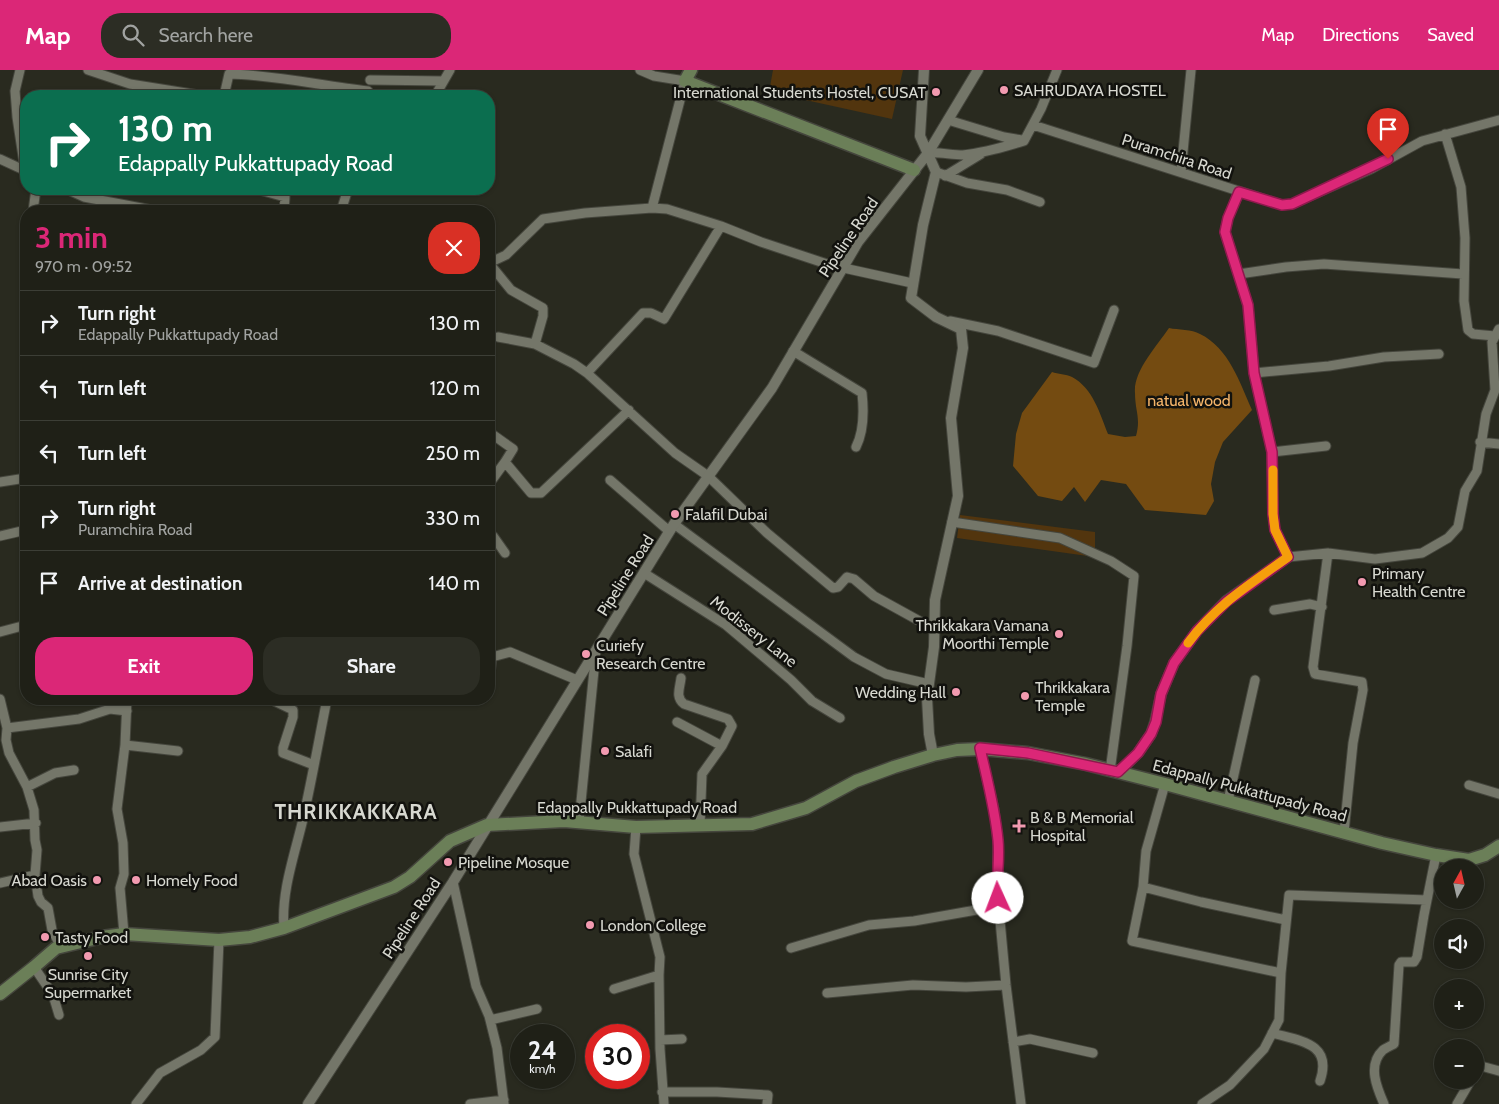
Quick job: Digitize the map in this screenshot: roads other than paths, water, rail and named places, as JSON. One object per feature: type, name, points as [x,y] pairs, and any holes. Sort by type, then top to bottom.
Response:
[{"type":"main road","points":[[688,76],[914,170]]},
{"type":"main road","name":"Edappally Pukkattupady Road","points":[[0,994],[56,948],[102,937],[124,934],[219,940],[250,937],[284,928],[398,884],[410,877],[450,841],[487,825],[564,821],[636,827],[700,826],[762,822],[806,808],[875,773],[933,755],[957,750],[980,748],[1028,753],[1114,772],[1436,856],[1469,860],[1498,851]]},
{"type":"street","points":[[20,70],[15,90],[16,117],[20,125]]},
{"type":"street","points":[[88,70],[106,72],[118,81],[168,90]]},
{"type":"street","points":[[369,90],[370,70]]},
{"type":"street","points":[[438,90],[450,70]]},
{"type":"street","points":[[640,70],[654,76],[688,76],[652,208]]},
{"type":"street","points":[[924,70],[920,136],[940,174],[967,183],[1007,190],[1040,202]]},
{"type":"street","name":"Pipeline Road","points":[[308,1104],[452,882],[671,527],[772,388],[858,242],[928,153],[978,70]]},
{"type":"street","points":[[928,153],[962,155],[998,149],[1024,141],[1042,109],[1057,70]]},
{"type":"street","points":[[1182,172],[1191,70]]},
{"type":"street","points":[[225,90],[229,74],[252,74],[346,90]]},
{"type":"street","points":[[370,80],[443,81]]},
{"type":"street","points":[[948,120],[1024,141]]},
{"type":"street","name":"Puramchira Road","points":[[1033,125],[1282,205],[1292,204],[1371,168],[1422,141],[1499,120]]},
{"type":"street","points":[[1445,134],[1461,188],[1465,238],[1464,301],[1468,330],[1473,334],[1497,332]]},
{"type":"street","points":[[933,755],[926,698],[934,647],[935,600],[958,496],[951,418],[963,348],[961,329],[940,319],[911,298],[912,283],[923,225],[940,174],[986,151]]},
{"type":"street","points":[[1,163],[20,169]]},
{"type":"street","points":[[1239,192],[1228,218],[1225,232],[1248,305],[1254,373],[1272,452],[1275,530],[1288,557]]},
{"type":"street","points":[[80,195],[111,205]]},
{"type":"street","points":[[278,195],[285,197],[284,205]]},
{"type":"street","points":[[495,260],[506,255],[543,219],[585,213],[652,208],[667,209],[721,226],[794,254],[843,268],[912,283]]},
{"type":"street","points":[[587,373],[643,313],[651,313],[664,319],[721,226]]},
{"type":"street","points":[[1239,274],[1286,266],[1324,264],[1463,274]]},
{"type":"street","points":[[495,271],[510,290],[542,308],[543,316],[535,344]]},
{"type":"street","points":[[940,319],[998,331],[1094,363],[1114,310]]},
{"type":"street","points":[[1114,772],[1138,753],[1151,734],[1156,722],[1161,694],[1174,663],[1197,631],[1226,602],[1288,557],[1328,553],[1375,559],[1422,553],[1448,538],[1458,527],[1465,491],[1477,471],[1480,442],[1486,414],[1497,383],[1492,342],[1497,332]]},
{"type":"street","points":[[498,337],[535,344],[574,364],[587,373],[675,452],[708,476],[767,533],[833,588],[838,587],[847,577],[854,579],[874,596],[934,630]]},
{"type":"street","points":[[793,351],[862,394],[864,412],[856,447]]},
{"type":"street","points":[[1254,373],[1329,366],[1384,357],[1439,354]]},
{"type":"street","points":[[505,462],[531,493],[541,494],[629,410]]},
{"type":"street","points":[[495,436],[513,449],[495,476]]},
{"type":"street","points":[[1480,442],[1499,444]]},
{"type":"street","points":[[1272,452],[1326,446]]},
{"type":"street","points":[[0,482],[20,479]]},
{"type":"street","points":[[610,480],[671,527],[854,657],[886,674],[929,684]]},
{"type":"street","points":[[952,522],[1060,538],[1111,562],[1134,576],[1114,772]]},
{"type":"street","points":[[0,536],[20,531]]},
{"type":"street","points":[[495,539],[505,553]]},
{"type":"street","points":[[1328,553],[1313,671],[1315,674],[1330,678],[1362,682],[1353,743],[1344,832]]},
{"type":"street","name":"Modissery Lane","points":[[644,573],[726,625],[792,680],[812,700],[840,718]]},
{"type":"street","points":[[1274,610],[1310,604],[1322,607]]},
{"type":"street","points":[[0,632],[20,627]]},
{"type":"street","points":[[579,822],[596,648]]},
{"type":"street","points":[[495,655],[510,652],[577,680]]},
{"type":"street","points":[[682,678],[679,700],[684,704],[728,719],[732,726],[722,746],[702,774],[700,826]]},
{"type":"street","points":[[1228,801],[1255,680]]},
{"type":"street","points":[[0,699],[7,728],[4,752],[27,787],[34,810],[37,856],[35,875],[38,896],[41,902],[48,908],[52,930],[61,947]]},
{"type":"street","points":[[124,934],[120,888],[124,874],[123,843],[117,809],[125,745],[126,705]]},
{"type":"street","points":[[283,705],[293,710],[282,748],[283,753],[314,765]]},
{"type":"street","points":[[284,928],[286,890],[326,705]]},
{"type":"street","points":[[7,728],[79,718],[110,709],[127,711]]},
{"type":"street","points":[[677,722],[722,746]]},
{"type":"street","points":[[125,745],[178,751]]},
{"type":"street","points":[[980,748],[992,801],[998,842],[997,877],[999,906],[1020,1104]]},
{"type":"street","points":[[27,787],[56,773],[74,770]]},
{"type":"street","points":[[1165,784],[1146,851],[1143,888],[1132,941],[1281,973]]},
{"type":"street","points":[[1469,785],[1499,794]]},
{"type":"street","points":[[0,827],[36,823]]},
{"type":"street","points":[[636,827],[634,854],[660,957],[660,1040],[664,1104]]},
{"type":"street","points":[[1384,1104],[1377,1085],[1375,1065],[1383,1051],[1394,1044],[1399,964],[1401,962],[1414,962],[1417,957],[1436,856]]},
{"type":"street","points":[[0,883],[35,875]]},
{"type":"street","points":[[452,882],[476,986],[490,1020],[497,1048],[504,1102],[470,1104]]},
{"type":"street","points":[[1143,888],[1286,920]]},
{"type":"street","points":[[1202,1104],[1230,1085],[1264,1049],[1279,1020],[1281,973],[1289,895],[1427,900]]},
{"type":"street","points":[[790,948],[869,925],[914,921],[999,906]]},
{"type":"street","points":[[136,1104],[160,1073],[200,1050],[215,1037],[219,940]]},
{"type":"street","points":[[34,968],[53,995],[59,1015]]},
{"type":"street","points":[[614,989],[659,975]]},
{"type":"street","points":[[826,993],[913,985],[966,987],[1006,985]]},
{"type":"street","points":[[490,1020],[537,1009]]},
{"type":"street","points":[[1272,1033],[1305,1042],[1318,1049],[1323,1060],[1324,1071],[1320,1081]]},
{"type":"street","points":[[660,1040],[682,1039]]},
{"type":"street","points":[[1013,1042],[1030,1039],[1093,1053]]},
{"type":"street","points":[[1484,1067],[1499,1070]]},
{"type":"street","points":[[1457,1104],[1466,1089]]},
{"type":"street","points":[[662,1092],[717,1092],[768,1095],[767,1104]]},
{"type":"place","name":"SAHRUDAYA HOSTEL","points":[[1004,90]]},
{"type":"place","name":"International Students Hostel, CUSAT","points":[[936,92]]},
{"type":"place","name":"Falafil Dubai","points":[[675,514]]},
{"type":"place","name":"Primary Health Centre","points":[[1362,582]]},
{"type":"place","name":"Thrikkakara Vamana Moorthi Temple","points":[[1059,634]]},
{"type":"place","name":"Curiefy Research Centre","points":[[586,654]]},
{"type":"place","name":"Wedding Hall","points":[[956,692]]},
{"type":"place","name":"Thrikkakara Temple","points":[[1025,696]]},
{"type":"place","name":"Salafi","points":[[605,751]]},
{"type":"place","name":"B & B Memorial Hospital","points":[[1019,826]]},
{"type":"place","name":"Pipeline Mosque","points":[[448,862]]},
{"type":"place","name":"Abad Oasis","points":[[97,880]]},
{"type":"place","name":"Homely Food","points":[[136,880]]},
{"type":"place","name":"London College","points":[[590,925]]},
{"type":"place","name":"Tasty Food","points":[[45,937]]},
{"type":"place","name":"Sunrise City Supermarket","points":[[88,956]]},
{"type":"district","name":"THRIKKAKKARA","points":[[356,812]]},
{"type":"park label","name":"natual wood","points":[[1189,400]]}]
